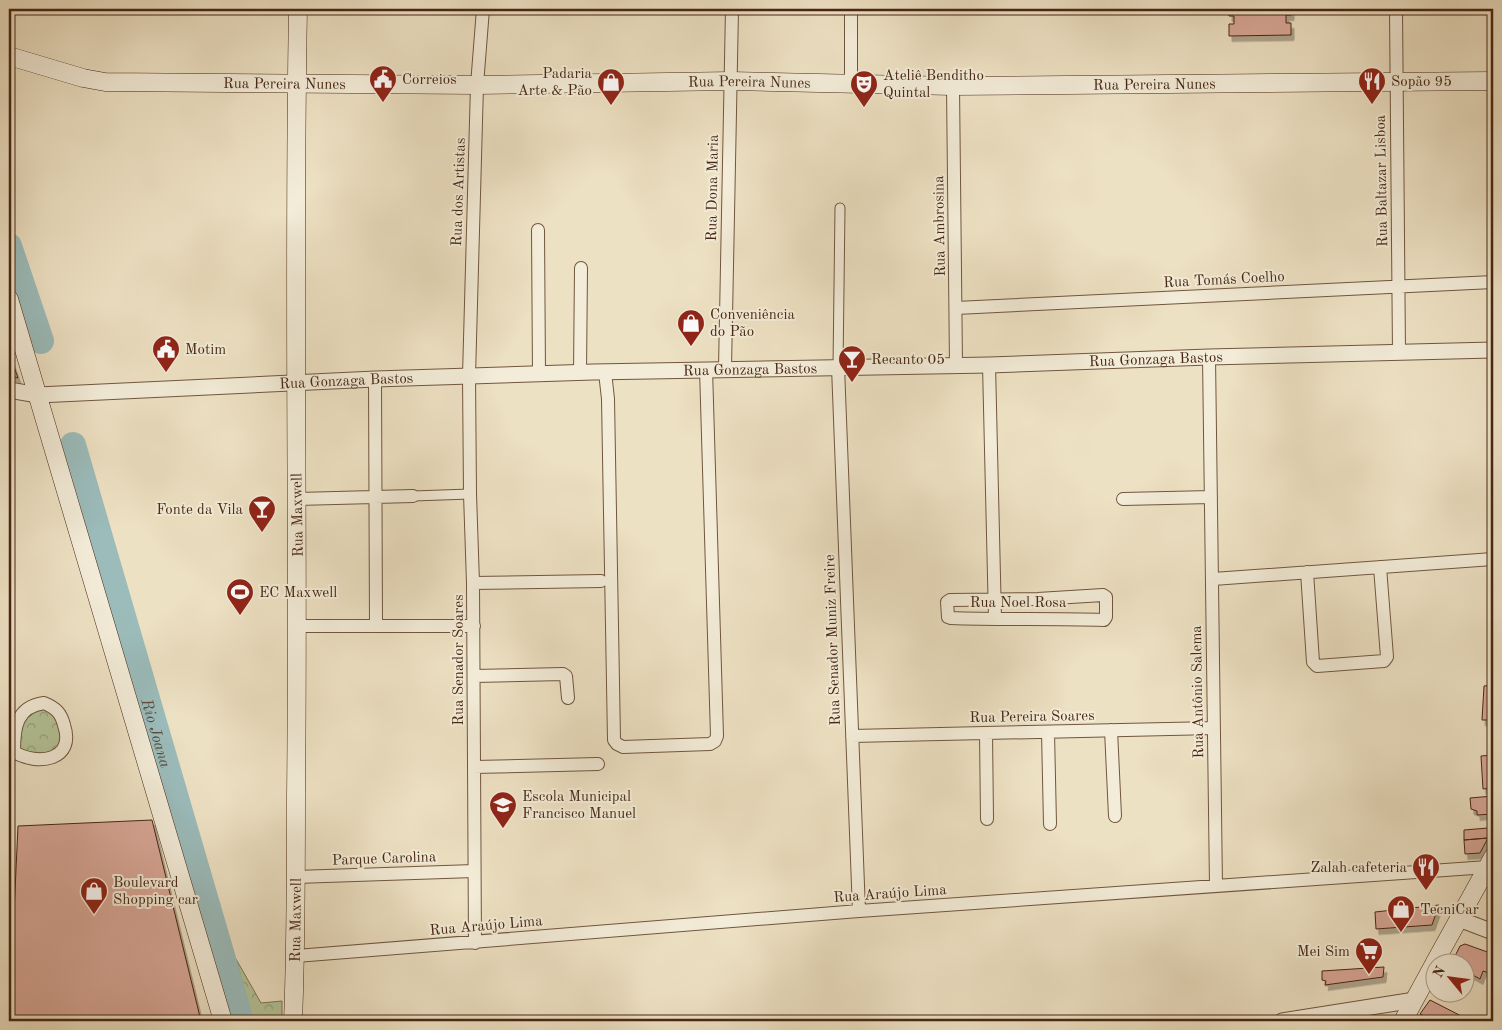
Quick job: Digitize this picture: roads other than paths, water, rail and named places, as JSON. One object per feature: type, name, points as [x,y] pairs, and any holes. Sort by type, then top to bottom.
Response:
[{"type":"main road","name":"Rua Maxwell","points":[[293,1021],[296,956],[298,626],[296,83],[298,9]]},
{"type":"main road","name":"Rua Pereira Nunes","points":[[9,56],[83,78],[105,82],[477,85],[731,81],[953,86],[1493,81]]},
{"type":"main road","points":[[9,299],[223,1021]]},
{"type":"main road","points":[[1441,952],[1490,862]]},
{"type":"main road","points":[[1403,1021],[1424,983]]},
{"type":"street","name":"Rua dos Artistas","points":[[469,376],[477,85],[483,9]]},
{"type":"street","name":"Rua Dona Maria","points":[[725,368],[732,9]]},
{"type":"street","points":[[851,9],[851,84]]},
{"type":"street","name":"Rua Baltazar Lisboa","points":[[1396,9],[1399,353]]},
{"type":"street","name":"Rua Ambrosina","points":[[953,86],[956,365]]},
{"type":"street","points":[[838,367],[840,208]]},
{"type":"street","points":[[538,230],[539,374]]},
{"type":"street","points":[[580,372],[581,268]]},
{"type":"street","name":"Rua Tomás Coelho","points":[[956,308],[1493,282]]},
{"type":"street","name":"Rua Gonzaga Bastos","points":[[9,390],[38,395],[375,379],[580,372],[725,368],[989,365],[1493,350]]},
{"type":"street","name":"Rua Antônio Salema","points":[[1209,357],[1216,886]]},
{"type":"street","points":[[989,365],[993,600],[995,620]]},
{"type":"street","name":"Rua Senador Muniz Freire","points":[[838,367],[859,911]]},
{"type":"street","points":[[605,372],[608,409],[614,740],[623,747],[710,744],[715,741],[717,736],[706,369]]},
{"type":"street","name":"Rua Senador Soares","points":[[469,376],[474,626],[474,871],[476,943]]},
{"type":"street","points":[[375,379],[376,625]]},
{"type":"street","points":[[297,500],[470,494]]},
{"type":"street","points":[[1124,499],[1211,497]]},
{"type":"street","points":[[1213,579],[1493,560]]},
{"type":"street","points":[[1307,572],[1313,662],[1317,666],[1384,661],[1387,657],[1380,567]]},
{"type":"street","points":[[473,583],[601,581]]},
{"type":"street","name":"Rua Noel Rosa","points":[[1103,595],[1106,597],[1106,618],[1104,620],[1038,618],[995,620],[948,617],[948,602],[950,600],[993,600],[1103,595]]},
{"type":"street","points":[[298,626],[474,626]]},
{"type":"street","points":[[474,676],[563,674],[566,676],[568,698]]},
{"type":"street","points":[[44,703],[59,712],[67,735],[67,742],[63,749],[52,758],[42,760],[23,758],[11,753],[16,725],[21,715],[28,709],[36,704],[44,703]]},
{"type":"street","name":"Rua Pereira Soares","points":[[852,736],[1214,728]]},
{"type":"street","points":[[1111,730],[1115,816]]},
{"type":"street","points":[[1048,732],[1050,824]]},
{"type":"street","points":[[986,733],[987,819]]},
{"type":"street","points":[[474,767],[598,764]]},
{"type":"street","name":"Rua Araújo Lima","points":[[296,956],[859,911],[1216,886],[1490,862]]},
{"type":"street","name":"Parque Carolina","points":[[296,877],[474,871]]},
{"type":"street","points":[[1459,919],[1493,932]]},
{"type":"street","points":[[1282,1021],[1415,1000]]},
{"type":"waterway","name":"Rio Joana","points":[[9,246],[41,341]]},
{"type":"waterway","name":"Rio Joana","points":[[73,445],[241,1021]]},
{"type":"place","name":"Correios","points":[[383,103]]},
{"type":"place","name":"Sopão 95","points":[[1372,105]]},
{"type":"place","name":"Padaria Arte & Pão","points":[[611,106]]},
{"type":"place","name":"Ateliê Benditho Quintal","points":[[864,108]]},
{"type":"place","name":"Conveniência do Pão","points":[[691,347]]},
{"type":"place","name":"Motim","points":[[166,373]]},
{"type":"place","name":"Recanto 05","points":[[852,383]]},
{"type":"place","name":"Fonte da Vila","points":[[262,533]]},
{"type":"place","name":"EC Maxwell","points":[[240,616]]},
{"type":"place","name":"Escola Municipal Francisco Manuel","points":[[503,829]]},
{"type":"place","name":"Zalah cafeteria","points":[[1426,891]]},
{"type":"place","name":"Boulevard Shopping car","points":[[94,915]]},
{"type":"place","name":"TecniCar","points":[[1401,933]]},
{"type":"place","name":"Mei Sim","points":[[1369,975]]}]
